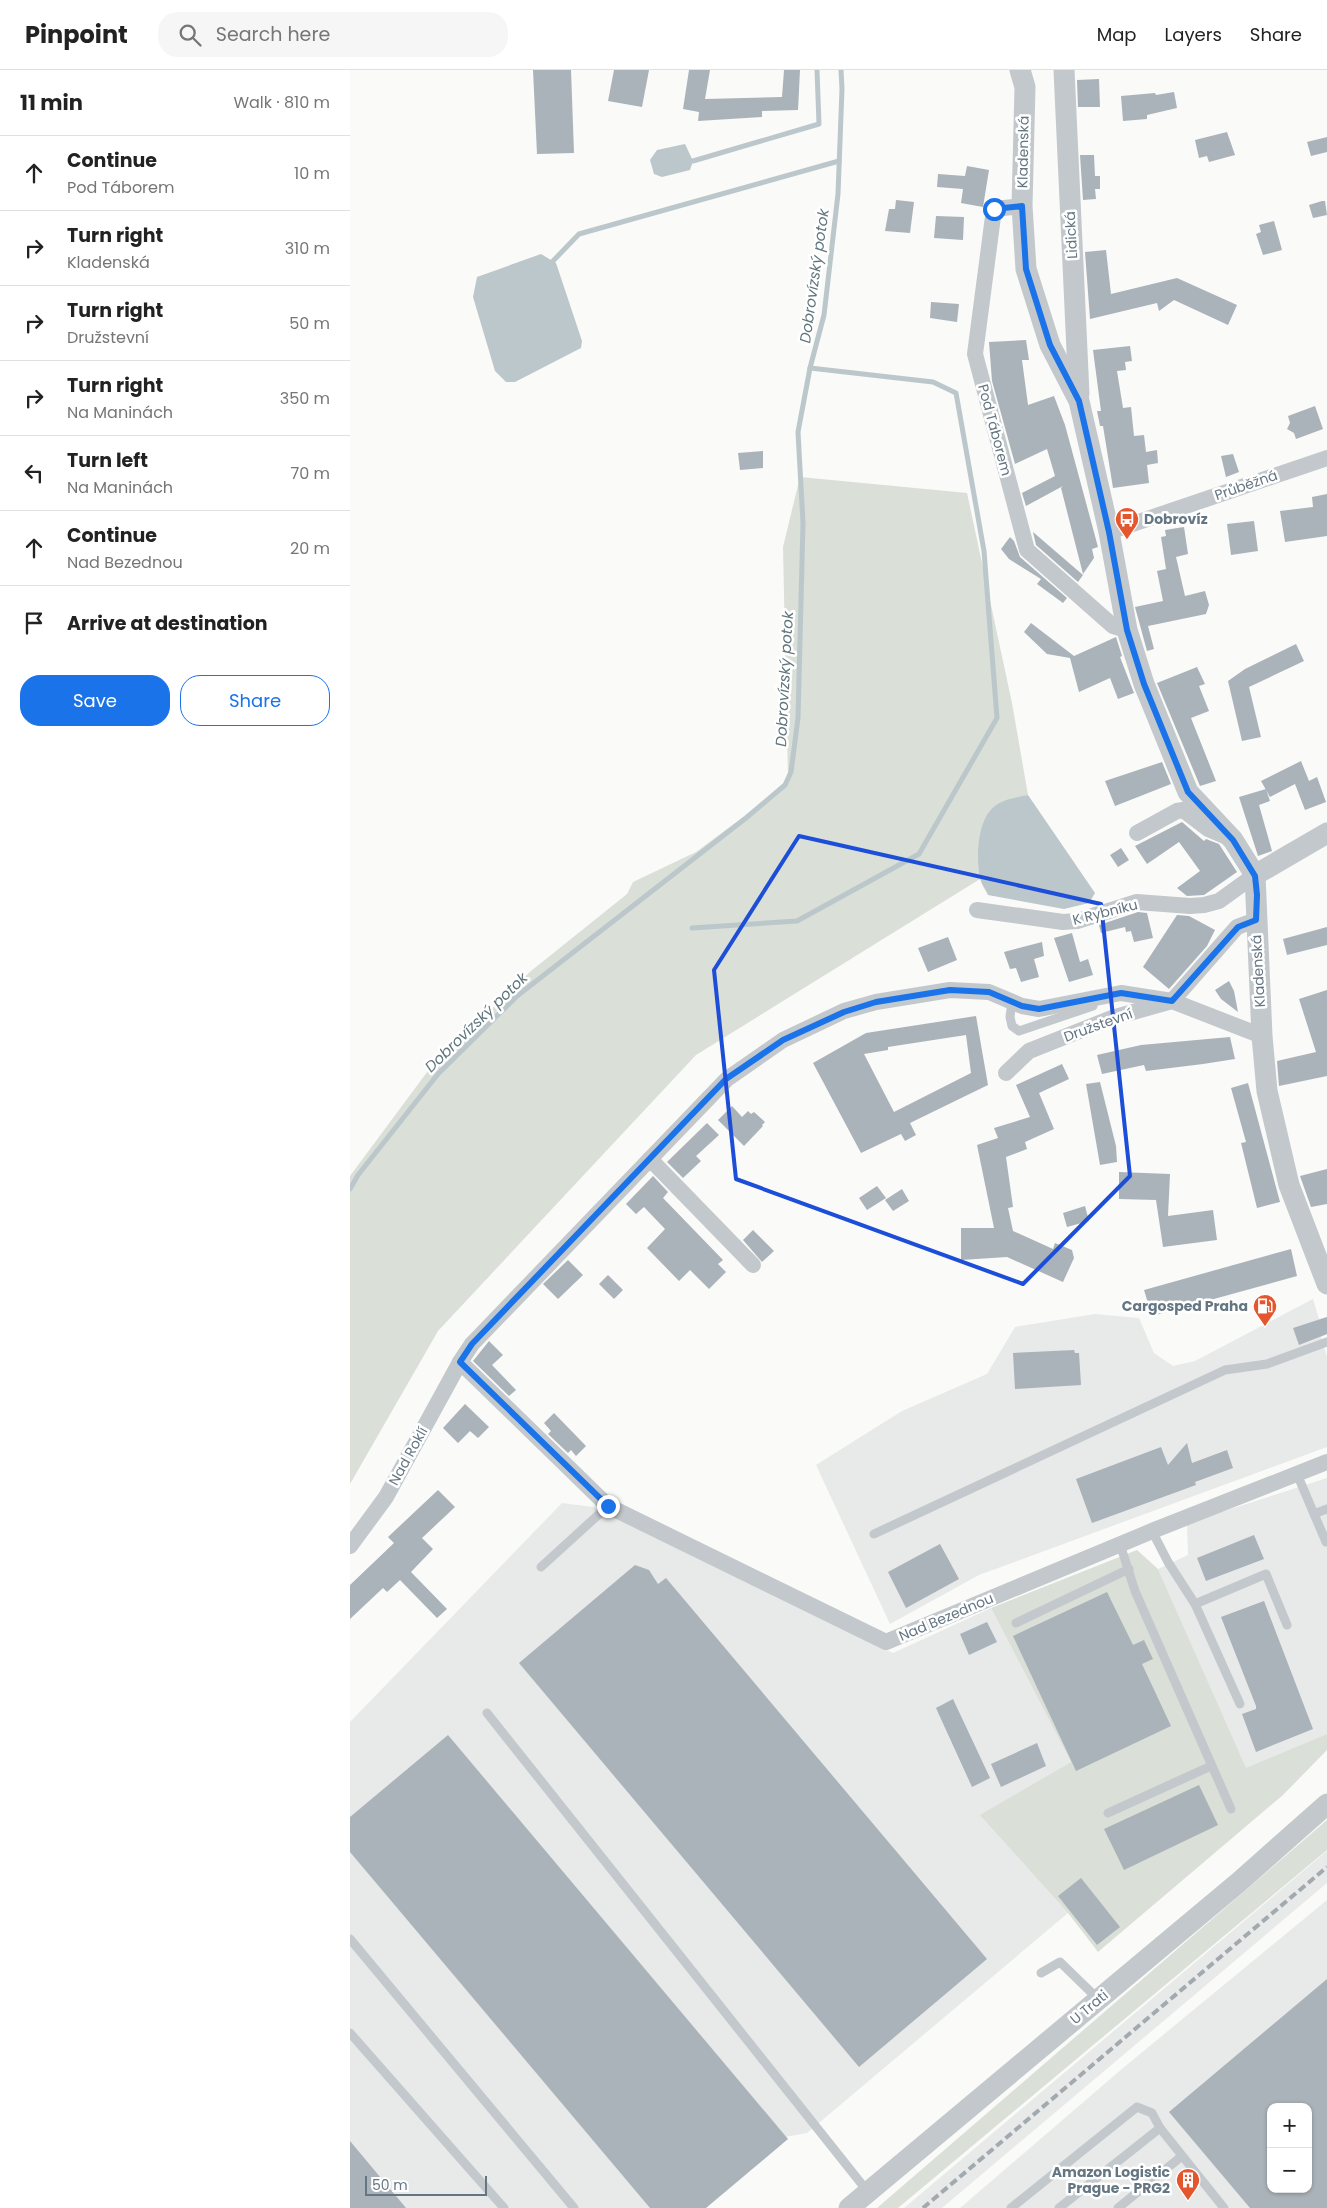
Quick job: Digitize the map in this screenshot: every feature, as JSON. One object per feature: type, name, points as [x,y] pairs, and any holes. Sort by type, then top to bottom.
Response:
[{"type":"street","name":"Kladenská","points":[[1020,70],[1025,87],[1022,206],[1026,269],[1050,345],[1079,401],[1109,532],[1127,630],[1144,684],[1188,792],[1233,840],[1255,876],[1262,1036],[1267,1091],[1289,1185],[1327,1284]]},
{"type":"street","name":"Lidická","points":[[1064,70],[1079,401]]},
{"type":"street","name":"Pod Táborem","points":[[1022,206],[994,209],[975,354],[1027,550],[1113,626],[1127,630]]},
{"type":"street","name":"Průběžná","points":[[1109,532],[1327,458]]},
{"type":"street","points":[[1137,832],[1177,811],[1183,810],[1208,829],[1233,840]]},
{"type":"street","points":[[1255,876],[1327,833]]},
{"type":"street","name":"K Rybníku","points":[[977,910],[1063,922],[1077,921],[1137,902],[1190,906],[1204,905],[1219,901],[1255,876]]},
{"type":"street","points":[[1172,1001],[1238,927],[1256,920]]},
{"type":"street","name":"Nad Roklí","points":[[350,1546],[386,1497],[460,1362],[472,1344],[726,1079],[783,1040],[844,1012],[876,1002],[950,990],[989,992],[1022,1006],[1039,1009],[1121,993],[1172,1001],[1262,1036]]},
{"type":"street","name":"Družstevní","points":[[1006,1073],[1029,1051],[1112,1018],[1172,1001]]},
{"type":"street","points":[[650,1159],[753,1265]]},
{"type":"street","name":"Nad Bezednou","points":[[460,1362],[608,1506],[886,1642],[1120,1544],[1327,1462]]},
{"type":"street","name":"U Trati","points":[[849,2208],[1239,1882],[1327,1804]]},
{"type":"lane","points":[[1012,1001],[1010,1017],[1012,1026],[1019,1031],[1100,1004],[1121,993]]},
{"type":"lane","points":[[874,1534],[1225,1370],[1267,1364],[1327,1342]]},
{"type":"lane","points":[[1297,1474],[1326,1542]]},
{"type":"lane","points":[[541,1567],[608,1506]]},
{"type":"lane","points":[[1314,1514],[1327,1509]]},
{"type":"lane","points":[[1152,1531],[1168,1562],[1195,1604],[1240,1704]]},
{"type":"lane","points":[[1120,1544],[1134,1591],[1231,1809]]},
{"type":"lane","points":[[1016,1623],[1128,1569]]},
{"type":"lane","points":[[1195,1604],[1266,1574],[1287,1625]]},
{"type":"lane","points":[[487,1713],[868,2192]]},
{"type":"lane","points":[[1108,1813],[1211,1766]]},
{"type":"lane","points":[[350,1939],[574,2208]]},
{"type":"lane","points":[[1041,1973],[1060,1962],[1098,1999]]},
{"type":"lane","points":[[350,2033],[504,2208]]},
{"type":"lane","points":[[1011,2208],[1137,2107],[1152,2113],[1160,2128],[1224,2208]]},
{"type":"lane","points":[[1059,2208],[1160,2128]]},
{"type":"lane","points":[[1118,2208],[1182,2156]]},
{"type":"highlighted area","points":[[799,836],[1101,904],[1130,1176],[1023,1284],[736,1179],[714,970]]},
{"type":"shaded area","points":[[685,144],[693,161],[690,170],[662,177],[654,174],[650,160],[657,150]]},
{"type":"shaded area","points":[[541,254],[556,263],[582,341],[581,348],[515,382],[506,382],[495,371],[473,297],[477,277]]},
{"type":"shaded area","points":[[800,477],[967,493],[1012,703],[1028,795],[1011,799],[979,844],[980,879],[696,1055],[438,1331],[350,1484],[350,1176],[439,1056],[465,1035],[531,971],[627,894],[633,882],[696,852],[778,791],[788,777],[783,547]]},
{"type":"shaded area","points":[[1028,795],[1095,893],[1089,903],[1064,909],[988,895],[981,880],[978,860],[979,839],[984,820],[995,806],[1011,799]]},
{"type":"shaded area","points":[[1313,1299],[1319,1319],[1327,1317],[1327,1334],[1321,1337],[1327,1357],[1327,1447],[979,1575],[890,1624],[816,1465],[902,1411],[987,1374],[1015,1327],[1095,1314],[1139,1318],[1154,1353],[1173,1366],[1195,1361]]},
{"type":"shaded area","points":[[1327,1478],[1327,1734],[1246,1769],[1158,1569],[1188,1555],[1187,1523]]},
{"type":"shaded area","points":[[562,1503],[593,1507],[893,1653],[991,1608],[1071,1762],[981,1815],[1068,1913],[807,2133],[785,2137],[701,2208],[350,2208],[350,1722]]},
{"type":"shaded area","points":[[1137,1550],[1158,1569],[1246,1768],[1327,1734],[1327,1750],[1283,1795],[1098,1952],[1068,1913],[980,1815],[1071,1762],[991,1608]]},
{"type":"shaded area","points":[[1327,1820],[1327,1850],[898,2208],[877,2208]]},
{"type":"shaded area","points":[[1327,1851],[1327,1883],[942,2208],[904,2208]]},
{"type":"shaded area","points":[[1327,1900],[1327,2208],[960,2208],[1123,2068]]},
{"type":"building","points":[[533,70],[571,70],[574,153],[537,154]]},
{"type":"building","points":[[614,70],[649,70],[642,107],[608,101]]},
{"type":"building","points":[[689,70],[710,70],[705,99],[782,97],[784,70],[800,70],[798,110],[762,111],[762,117],[698,121],[699,112],[683,109]]},
{"type":"building","points":[[1099,79],[1100,107],[1078,107],[1077,80]]},
{"type":"building","points":[[1174,92],[1177,108],[1147,115],[1147,119],[1123,121],[1121,96],[1155,93],[1156,95]]},
{"type":"building","points":[[1227,132],[1235,155],[1209,162],[1207,156],[1199,158],[1195,140]]},
{"type":"building","points":[[1327,137],[1327,152],[1311,156],[1307,142]]},
{"type":"building","points":[[1080,155],[1094,155],[1095,176],[1100,176],[1100,189],[1095,189],[1096,199],[1083,200]]},
{"type":"building","points":[[967,166],[989,170],[983,207],[961,203],[963,189],[937,187],[938,174],[965,176]]},
{"type":"building","points":[[896,200],[914,202],[910,233],[885,231],[889,209],[895,209]]},
{"type":"building","points":[[1325,201],[1327,215],[1313,218],[1309,205]]},
{"type":"building","points":[[936,216],[964,217],[963,240],[934,238]]},
{"type":"building","points":[[1274,221],[1282,250],[1263,255],[1256,234],[1261,232],[1259,225]]},
{"type":"building","points":[[1106,250],[1111,294],[1177,278],[1237,305],[1228,325],[1174,300],[1159,311],[1157,303],[1090,319],[1085,252]]},
{"type":"building","points":[[931,302],[959,304],[957,322],[930,318]]},
{"type":"building","points":[[1026,340],[1029,360],[1022,360],[1028,405],[1054,396],[1065,425],[1098,547],[1092,549],[1094,558],[1083,574],[1061,488],[1063,486],[1026,506],[1022,493],[1055,476],[1047,449],[1015,464],[992,381],[989,342]]},
{"type":"building","points":[[1130,346],[1132,361],[1125,362],[1126,370],[1117,371],[1123,408],[1131,407],[1134,436],[1144,435],[1146,452],[1157,450],[1158,463],[1147,465],[1149,483],[1113,488],[1103,426],[1100,426],[1097,411],[1101,411],[1093,350]]},
{"type":"building","points":[[1315,406],[1323,429],[1296,439],[1294,433],[1287,429],[1290,423],[1288,416]]},
{"type":"building","points":[[763,451],[763,468],[740,470],[738,453]]},
{"type":"building","points":[[1233,454],[1239,472],[1226,477],[1221,456]]},
{"type":"building","points":[[1327,494],[1327,536],[1285,542],[1280,511],[1313,507],[1312,497]]},
{"type":"building","points":[[1254,521],[1258,551],[1231,555],[1227,524]]},
{"type":"building","points":[[1184,527],[1188,554],[1176,557],[1185,596],[1205,591],[1209,605],[1206,614],[1148,626],[1154,649],[1147,651],[1135,607],[1163,601],[1157,571],[1166,569],[1161,537],[1166,536],[1165,530]]},
{"type":"building","points":[[1033,532],[1083,575],[1078,582],[1036,545]]},
{"type":"building","points":[[1010,537],[1014,541],[1020,557],[1067,598],[1063,603],[1037,584],[1041,579],[1009,559],[1001,549]]},
{"type":"building","points":[[1031,623],[1074,656],[1116,637],[1122,656],[1120,657],[1134,693],[1118,699],[1110,678],[1079,692],[1070,658],[1047,654],[1024,632]]},
{"type":"building","points":[[1296,644],[1304,661],[1249,687],[1261,737],[1242,741],[1228,681],[1245,669]]},
{"type":"building","points":[[1197,667],[1205,684],[1199,686],[1209,711],[1191,718],[1216,781],[1200,786],[1157,683]]},
{"type":"building","points":[[1301,761],[1309,781],[1317,777],[1326,802],[1305,810],[1295,784],[1270,797],[1261,781]]},
{"type":"building","points":[[1162,762],[1171,784],[1115,806],[1105,781]]},
{"type":"building","points":[[1266,789],[1270,801],[1259,805],[1272,851],[1258,856],[1239,797]]},
{"type":"building","points":[[1182,822],[1204,841],[1206,839],[1219,844],[1237,872],[1204,895],[1187,896],[1177,888],[1200,871],[1179,842],[1147,864],[1135,846]]},
{"type":"building","points":[[1121,848],[1129,860],[1118,867],[1110,855]]},
{"type":"building","points":[[1138,912],[1147,913],[1153,938],[1134,942],[1131,931],[1126,932],[1125,927],[1101,933],[1099,925]]},
{"type":"building","points":[[1177,915],[1189,916],[1215,930],[1207,946],[1169,989],[1143,967]]},
{"type":"building","points":[[1327,927],[1327,945],[1287,955],[1283,939]]},
{"type":"building","points":[[1072,933],[1080,962],[1088,959],[1093,975],[1069,982],[1054,938]]},
{"type":"building","points":[[948,937],[957,960],[928,972],[918,948]]},
{"type":"building","points":[[1042,942],[1044,956],[1034,959],[1039,977],[1021,982],[1016,968],[1010,969],[1004,952]]},
{"type":"building","points":[[1229,981],[1234,991],[1238,1012],[1221,999],[1215,990]]},
{"type":"building","points":[[1327,990],[1327,1076],[1279,1086],[1277,1061],[1316,1052],[1299,999]]},
{"type":"building","points":[[976,1016],[988,1085],[910,1123],[916,1135],[905,1141],[901,1134],[861,1153],[813,1063],[866,1033]],"holes":[[[966,1035],[971,1073],[894,1112],[864,1054],[888,1050],[888,1047]]]},
{"type":"building","points":[[1230,1037],[1235,1059],[1203,1064],[1146,1071],[1144,1065],[1102,1074],[1097,1055],[1141,1045]]},
{"type":"building","points":[[1062,1064],[1069,1079],[1039,1093],[1054,1129],[1025,1142],[1027,1149],[1006,1157],[1013,1207],[1008,1208],[1013,1231],[1053,1249],[1055,1243],[1072,1250],[1074,1258],[1063,1282],[1007,1257],[961,1260],[961,1228],[994,1228],[977,1145],[998,1138],[994,1128],[1030,1117],[1016,1085]]},
{"type":"building","points":[[1100,1082],[1116,1146],[1117,1162],[1100,1165],[1086,1084]]},
{"type":"building","points":[[1248,1083],[1280,1202],[1257,1208],[1241,1143],[1246,1142],[1231,1088]]},
{"type":"building","points":[[732,1106],[742,1117],[748,1111],[751,1114],[754,1112],[765,1122],[744,1146],[718,1120]]},
{"type":"building","points":[[707,1123],[719,1135],[696,1156],[701,1161],[683,1178],[667,1162]]},
{"type":"building","points":[[1327,1169],[1327,1204],[1311,1207],[1300,1176]]},
{"type":"building","points":[[1119,1172],[1170,1174],[1168,1216],[1213,1210],[1217,1240],[1163,1247],[1156,1200],[1119,1199]]},
{"type":"building","points":[[653,1176],[668,1192],[663,1198],[723,1260],[718,1264],[726,1272],[709,1289],[690,1270],[679,1281],[647,1248],[665,1229],[644,1207],[636,1214],[626,1204]]},
{"type":"building","points":[[877,1186],[886,1198],[867,1210],[859,1198]]},
{"type":"building","points":[[902,1189],[909,1201],[893,1211],[885,1200]]},
{"type":"building","points":[[1085,1206],[1089,1221],[1067,1227],[1063,1213]]},
{"type":"building","points":[[753,1230],[774,1251],[762,1262],[743,1240]]},
{"type":"building","points":[[1291,1249],[1297,1276],[1152,1316],[1144,1290]]},
{"type":"building","points":[[568,1260],[583,1275],[558,1299],[543,1284]]},
{"type":"building","points":[[608,1275],[623,1290],[614,1299],[599,1284]]},
{"type":"building","points":[[1327,1317],[1327,1334],[1299,1345],[1293,1328]]},
{"type":"building","points":[[489,1341],[503,1355],[492,1365],[516,1390],[509,1396],[473,1361]]},
{"type":"building","points":[[1074,1350],[1075,1353],[1079,1353],[1081,1385],[1015,1389],[1013,1353]]},
{"type":"building","points":[[465,1404],[489,1427],[478,1438],[470,1431],[458,1443],[443,1428]]},
{"type":"building","points":[[554,1413],[586,1446],[576,1456],[571,1450],[568,1453],[548,1434],[551,1431],[544,1423]]},
{"type":"building","points":[[1187,1443],[1192,1463],[1227,1450],[1233,1468],[1195,1482],[1196,1485],[1092,1523],[1076,1479],[1161,1447],[1168,1465]]},
{"type":"building","points":[[438,1490],[455,1507],[422,1538],[433,1549],[411,1572],[447,1609],[437,1618],[400,1580],[387,1592],[383,1588],[350,1619],[350,1585],[394,1543],[388,1537]]},
{"type":"building","points":[[1254,1535],[1264,1559],[1206,1581],[1197,1558]]},
{"type":"building","points":[[940,1544],[959,1579],[906,1608],[888,1572]]},
{"type":"building","points":[[635,1565],[649,1570],[658,1584],[666,1578],[987,1959],[859,2067],[519,1663]]},
{"type":"building","points":[[1107,1592],[1133,1645],[1144,1640],[1153,1659],[1142,1664],[1171,1726],[1076,1771],[1013,1636]]},
{"type":"building","points":[[1264,1601],[1313,1729],[1256,1752],[1242,1714],[1256,1709],[1256,1706],[1221,1617]]},
{"type":"building","points":[[987,1622],[997,1642],[969,1655],[960,1634]]},
{"type":"building","points":[[953,1699],[990,1778],[972,1787],[936,1708]]},
{"type":"building","points":[[448,1735],[788,2139],[706,2208],[650,2208],[350,1852],[350,1817]]},
{"type":"building","points":[[1037,1743],[1046,1766],[1001,1787],[991,1764]]},
{"type":"building","points":[[1199,1785],[1218,1825],[1124,1870],[1104,1829]]},
{"type":"building","points":[[1081,1878],[1120,1927],[1097,1945],[1058,1896]]},
{"type":"building","points":[[1327,1979],[1327,2208],[1250,2208],[1169,2112]]},
{"type":"building","points":[[350,2141],[406,2208],[350,2208]]},
{"type":"waterway","points":[[693,161],[819,124],[817,70]]},
{"type":"waterway","name":"Dobrovízský potok","points":[[350,1189],[358,1175],[438,1074],[517,996],[746,818],[785,785],[791,772],[798,718],[803,523],[798,432],[810,368],[824,315],[838,194],[841,70]]},
{"type":"waterway","points":[[553,261],[579,234],[839,161]]},
{"type":"waterway","points":[[692,928],[797,921],[919,854],[997,718],[984,551],[956,393],[933,382],[810,368]]},
{"type":"railway","points":[[923,2208],[1327,1867]]},
{"type":"place","name":"Dobrovíz","points":[[1127,540]]},
{"type":"place","name":"Cargosped Praha","points":[[1265,1327]]},
{"type":"place","name":"Amazon Logistic Prague - PRG2","points":[[1188,2201]]},
{"type":"route","points":[[608,1506],[460,1362],[472,1344],[726,1079],[783,1040],[844,1012],[876,1002],[911,995],[950,990],[989,992],[1022,1006],[1039,1009],[1121,993],[1172,1001],[1238,927],[1246,922],[1256,920],[1257,895],[1255,876],[1233,840],[1188,792],[1144,684],[1127,630],[1109,532],[1079,401],[1050,345],[1026,269],[1022,206],[994,209]]}]
